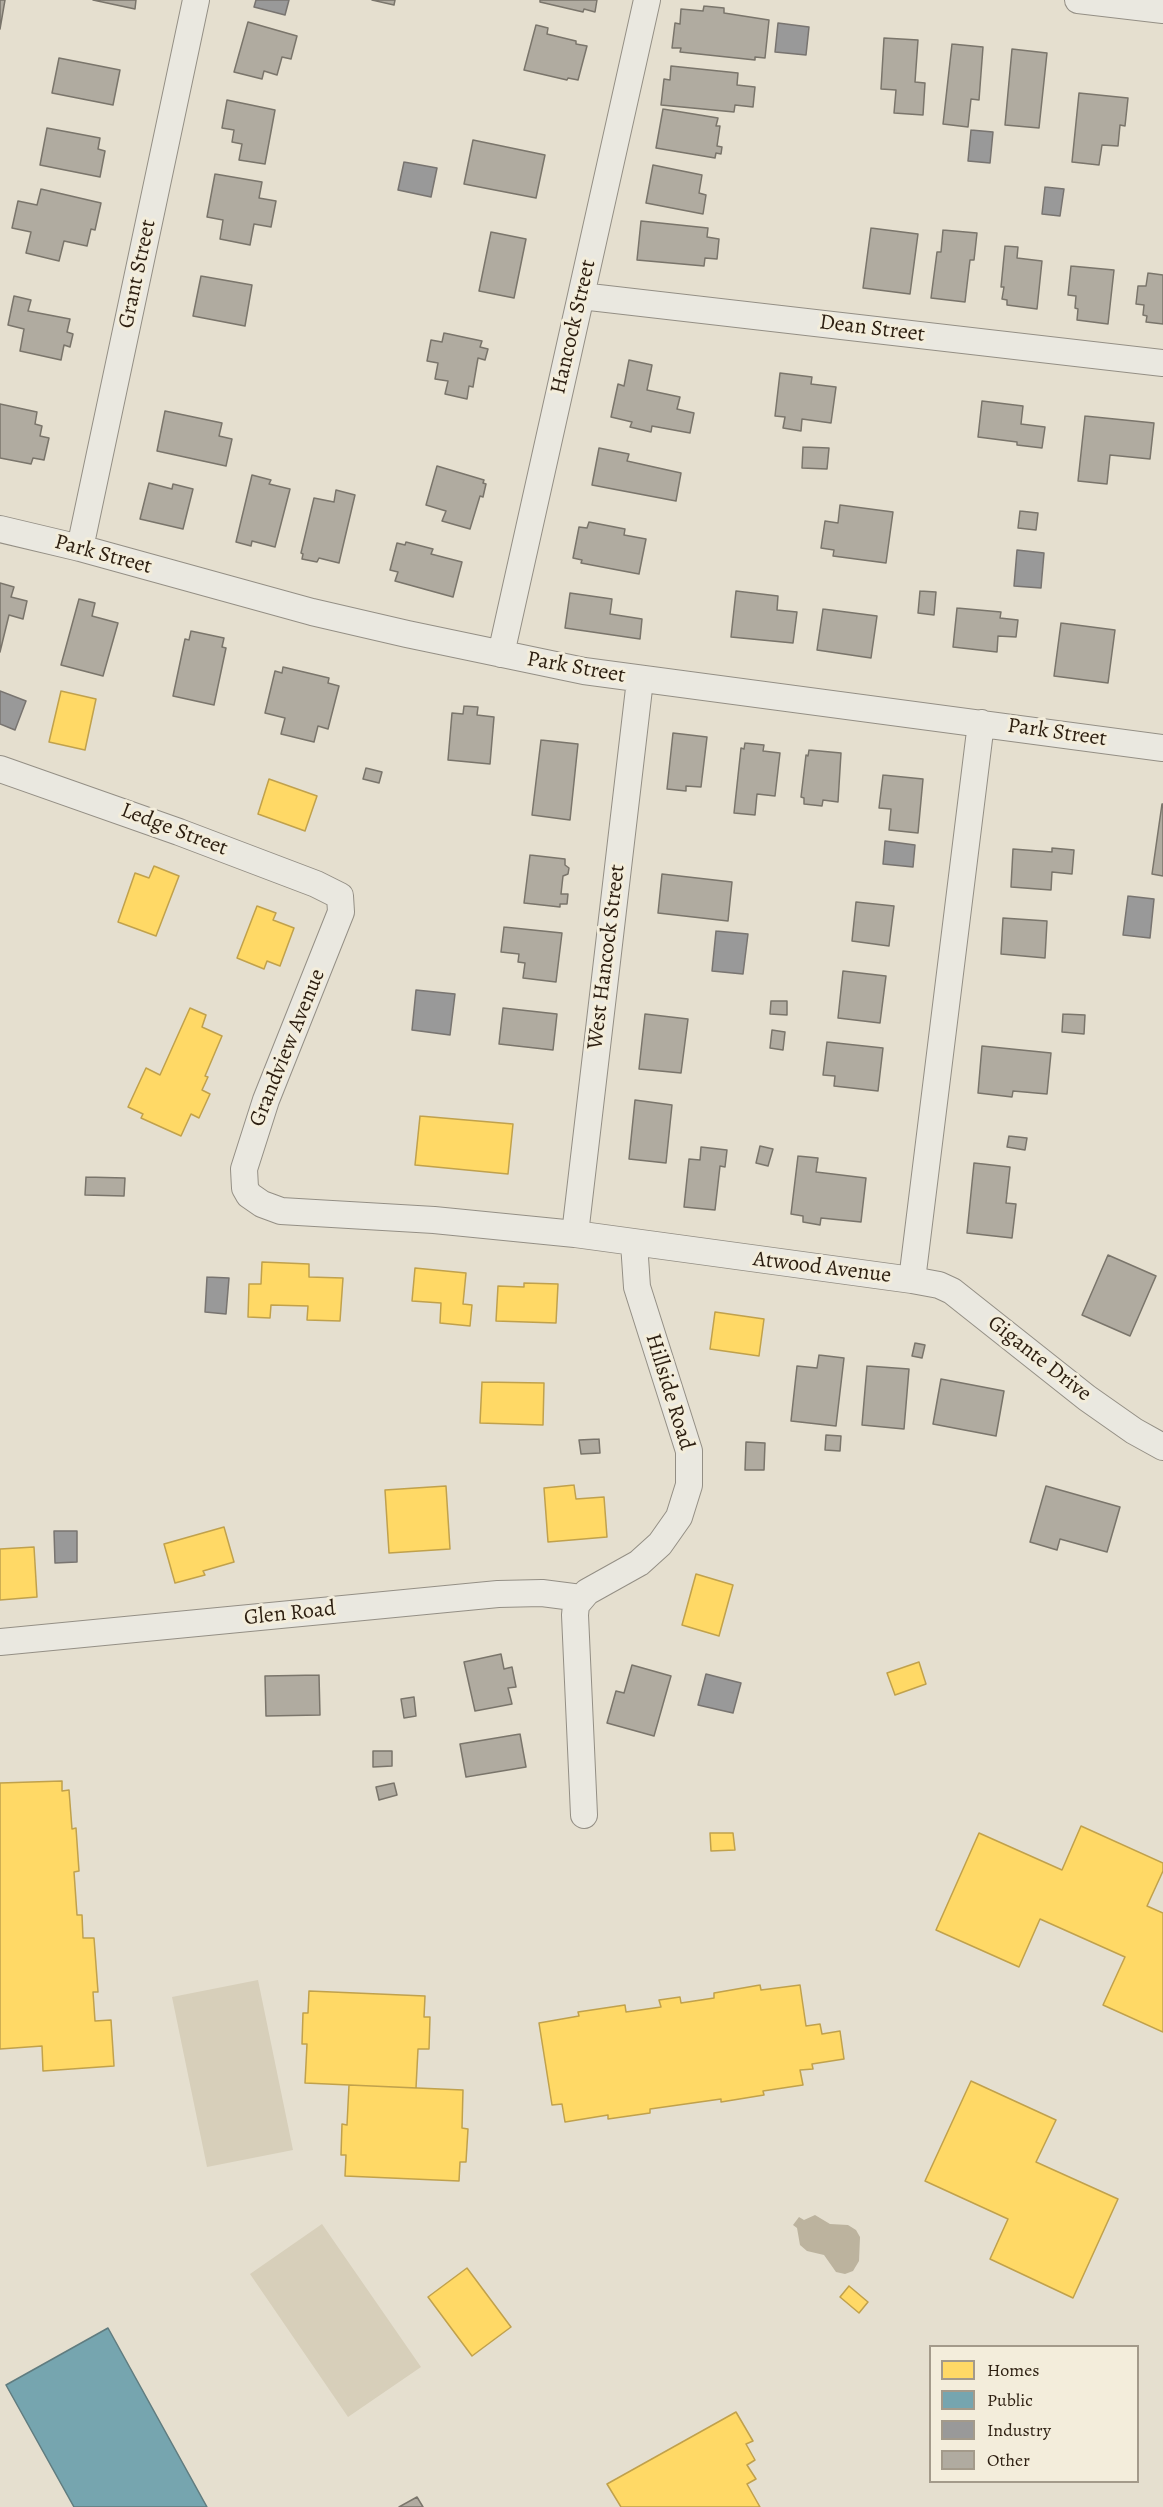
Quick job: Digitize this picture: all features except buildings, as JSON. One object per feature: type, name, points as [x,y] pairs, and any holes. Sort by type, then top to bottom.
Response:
[{"type":"street","name":"Grant Street","points":[[80,548],[196,0]]},
{"type":"street","name":"Hancock Street","points":[[501,654],[647,0]]},
{"type":"street","points":[[1078,0],[1163,10]]},
{"type":"street","name":"Dean Street","points":[[581,296],[1163,363]]},
{"type":"street","name":"Park Street","points":[[0,529],[80,548],[312,612],[501,654],[640,680],[1163,748]]},
{"type":"street","name":"West Hancock Street","points":[[574,1234],[640,680]]},
{"type":"street","name":"Atwood Avenue","points":[[249,1195],[262,1204],[281,1210],[434,1220],[574,1234],[912,1280],[981,723]]},
{"type":"street","name":"Ledge Street","points":[[0,769],[97,801],[259,862],[334,892],[340,896],[341,902]]},
{"type":"street","name":"Grandview Avenue","points":[[249,1195],[243,1176],[254,1134],[341,912],[341,902]]},
{"type":"street","name":"Hillside Road","points":[[580,1598],[593,1587],[639,1563],[660,1544],[679,1517],[689,1485],[689,1451],[637,1287],[634,1243]]},
{"type":"street","name":"Gigante Drive","points":[[912,1280],[939,1285],[952,1291],[1087,1398],[1134,1431],[1163,1447]]},
{"type":"street","name":"Glen Road","points":[[0,1642],[498,1594],[542,1593],[580,1598]]},
{"type":"street","points":[[580,1598],[575,1615],[584,1815]]},
{"type":"shaded area","points":[[258,1980],[293,2150],[207,2167],[172,1997]]},
{"type":"shaded area","points":[[815,2215],[830,2224],[848,2225],[856,2230],[860,2237],[859,2261],[853,2271],[845,2274],[836,2272],[824,2255],[807,2251],[800,2245],[797,2228],[793,2225],[799,2217],[804,2220]]},
{"type":"shaded area","points":[[322,2224],[421,2367],[348,2417],[250,2274]]}]
